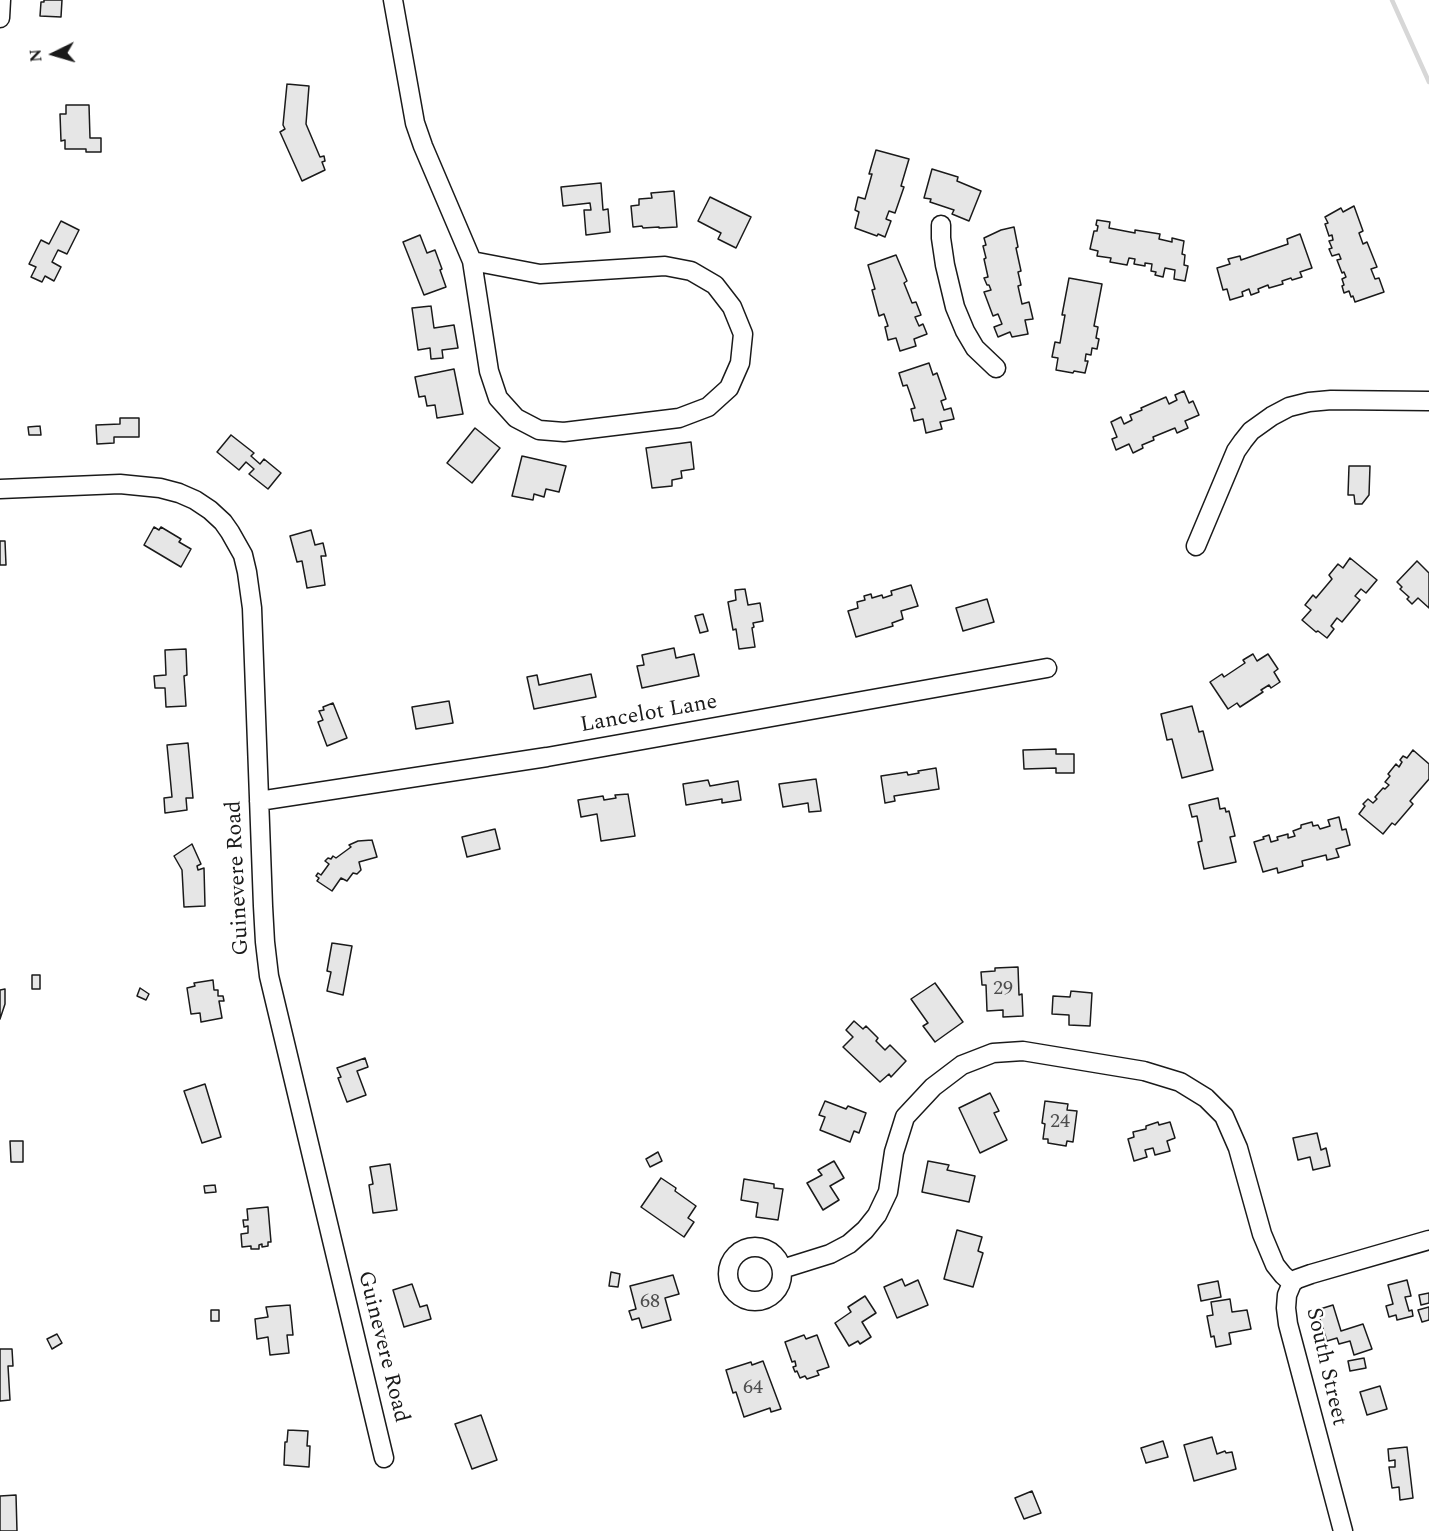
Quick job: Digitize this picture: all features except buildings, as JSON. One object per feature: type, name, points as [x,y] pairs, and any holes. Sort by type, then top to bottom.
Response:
[{"type":"street","points":[[0,18],[1,0]]},
{"type":"street","points":[[393,0],[415,123],[472,261],[489,371],[498,398],[516,418],[539,430],[564,432],[679,418],[708,407],[729,388],[740,363],[743,334],[732,307],[715,285],[691,272],[665,266],[540,274],[472,261]]},
{"type":"street","points":[[941,225],[945,265],[955,307],[975,348],[996,368]]},
{"type":"street","points":[[1196,546],[1236,452],[1251,431],[1272,416],[1299,404],[1320,401],[1429,401]]},
{"type":"street","name":"Guinevere Road","points":[[0,489],[120,484],[160,488],[195,500],[210,510],[223,522],[240,549],[247,572],[252,608],[263,906],[269,976],[384,1458]]},
{"type":"street","name":"Lancelot Lane","points":[[259,801],[547,757],[1047,668]]},
{"type":"street","points":[[782,1269],[830,1254],[849,1244],[877,1215],[888,1192],[894,1152],[905,1117],[933,1087],[962,1065],[993,1053],[1023,1051],[1144,1071],[1180,1082],[1206,1098],[1224,1116],[1238,1148],[1262,1234],[1275,1265],[1292,1283]]},
{"type":"street","name":"South Street","points":[[1343,1531],[1288,1324],[1286,1301],[1289,1288],[1297,1279],[1311,1274],[1429,1240]]},
{"type":"waterway","points":[[1392,0],[1429,82]]}]
